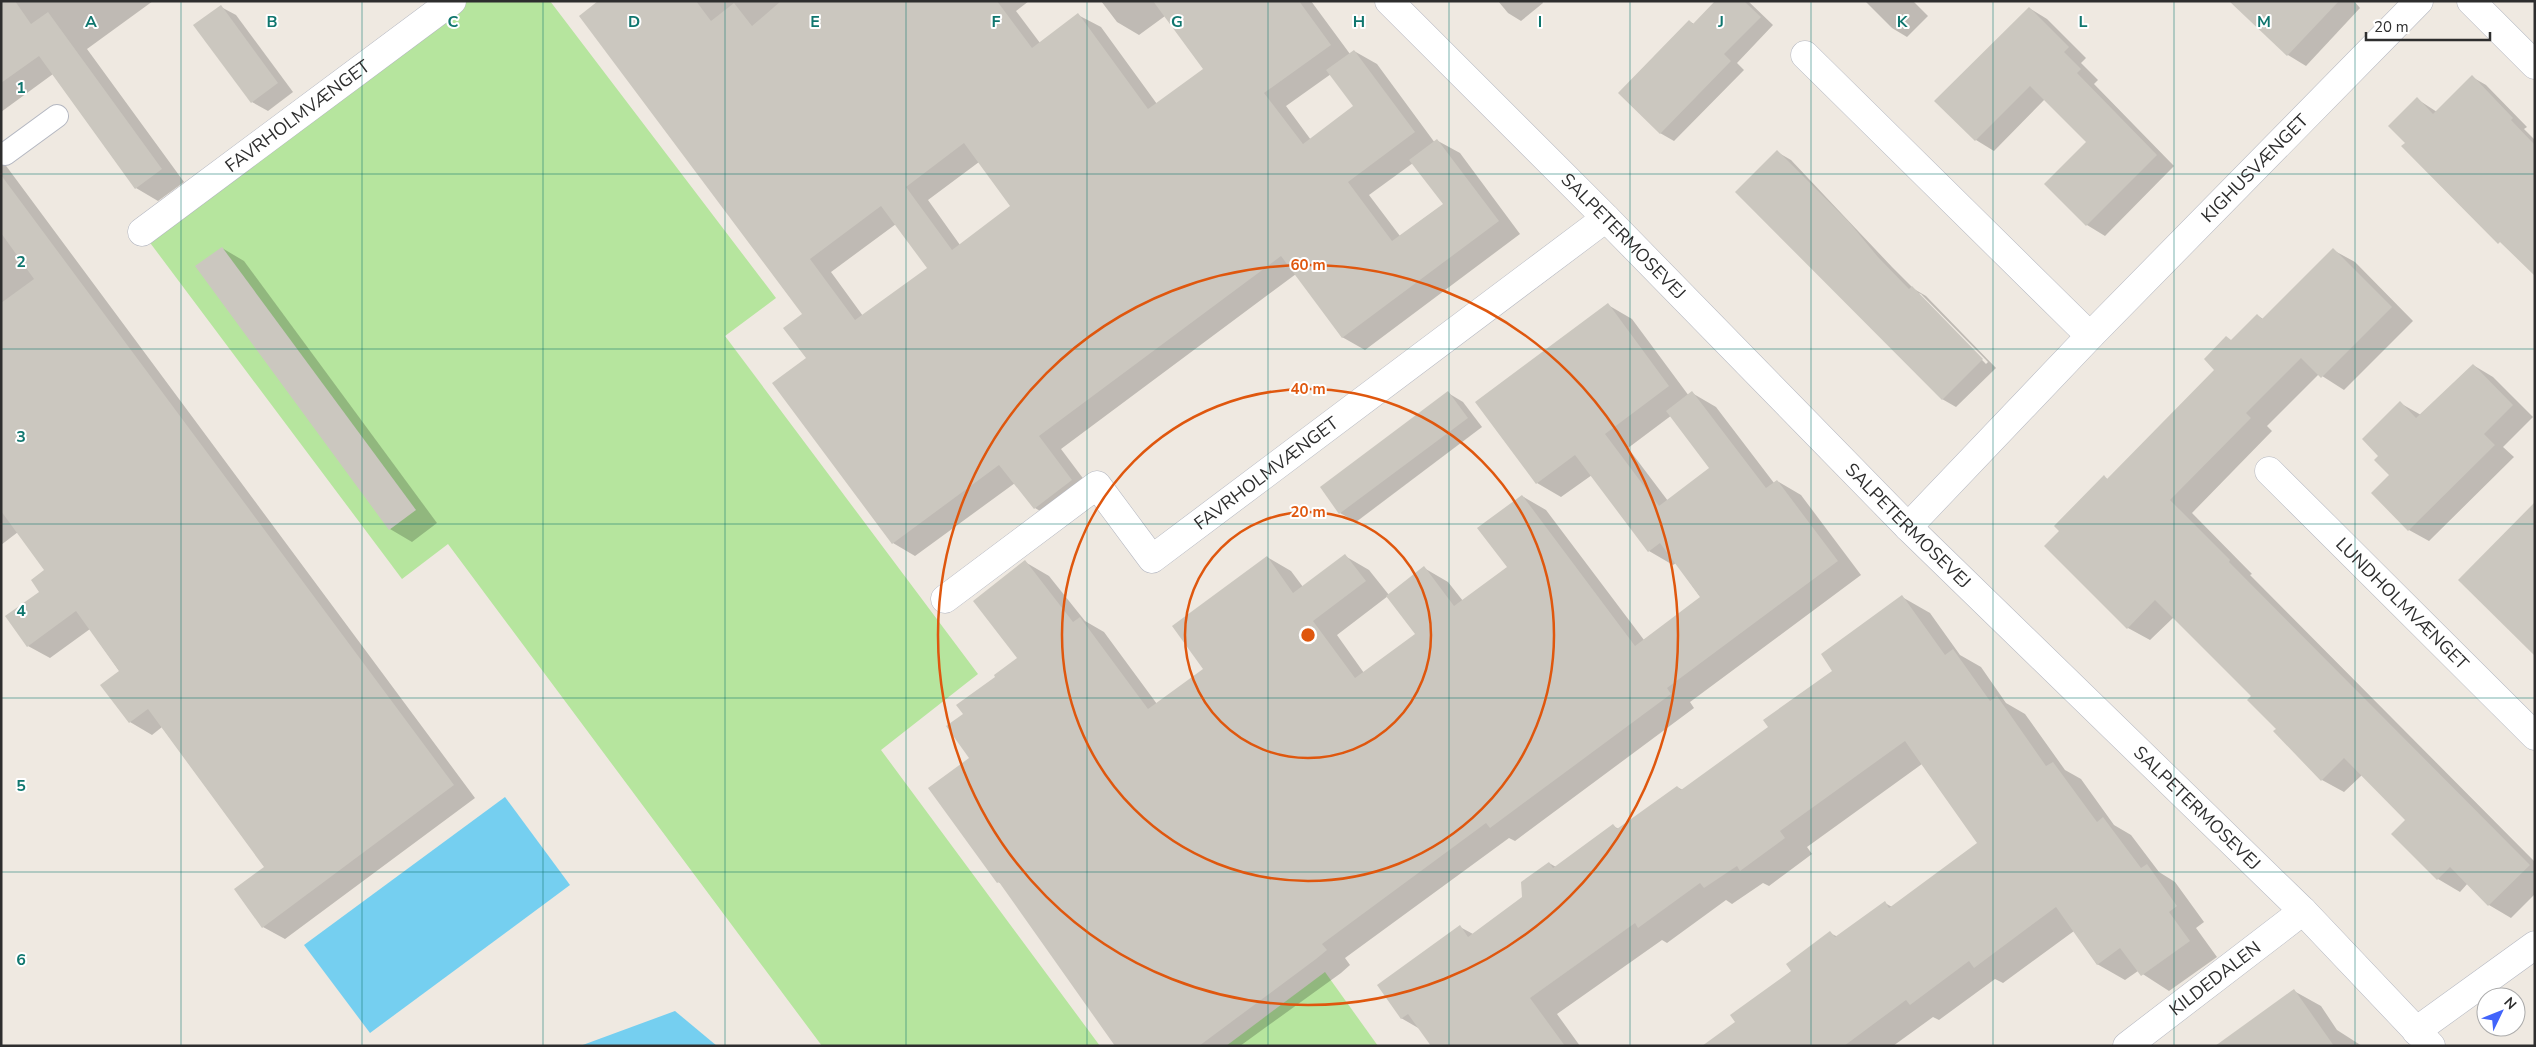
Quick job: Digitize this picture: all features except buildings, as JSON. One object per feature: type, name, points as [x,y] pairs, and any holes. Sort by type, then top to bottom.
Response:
[{"type":"street","name":"FAVRHOLMVÆNGET","points":[[142,232],[452,1]]},
{"type":"street","name":"SALPETERMOSEVEJ","points":[[1389,1],[1606,218],[1908,527],[2303,911],[2424,1038]]},
{"type":"street","name":"KIGHUSVÆNGET","points":[[1908,527],[2090,336],[2419,1]]},
{"type":"street","points":[[2471,1],[2535,66]]},
{"type":"street","points":[[1804,55],[2090,336]]},
{"type":"street","name":"FAVRHOLMVÆNGET","points":[[945,599],[1097,485],[1152,559],[1606,218]]},
{"type":"street","name":"LUNDHOLMVÆNGET","points":[[2269,471],[2535,736]]},
{"type":"street","name":"KILDEDALEN","points":[[2127,1046],[2303,911]]},
{"type":"street","points":[[2424,1038],[2535,945]]},
{"type":"lane","points":[[5,154],[57,116]]},
{"type":"green space","points":[[452,1],[550,1],[776,298],[725,336],[978,674],[881,750],[1100,1046],[822,1046],[448,544],[402,579],[142,232]]},
{"type":"green space","points":[[1325,972],[1378,1046],[1226,1046]]},
{"type":"water","points":[[505,797],[570,885],[370,1033],[304,945]]},
{"type":"water","points":[[675,1011],[717,1046],[580,1046]]}]
